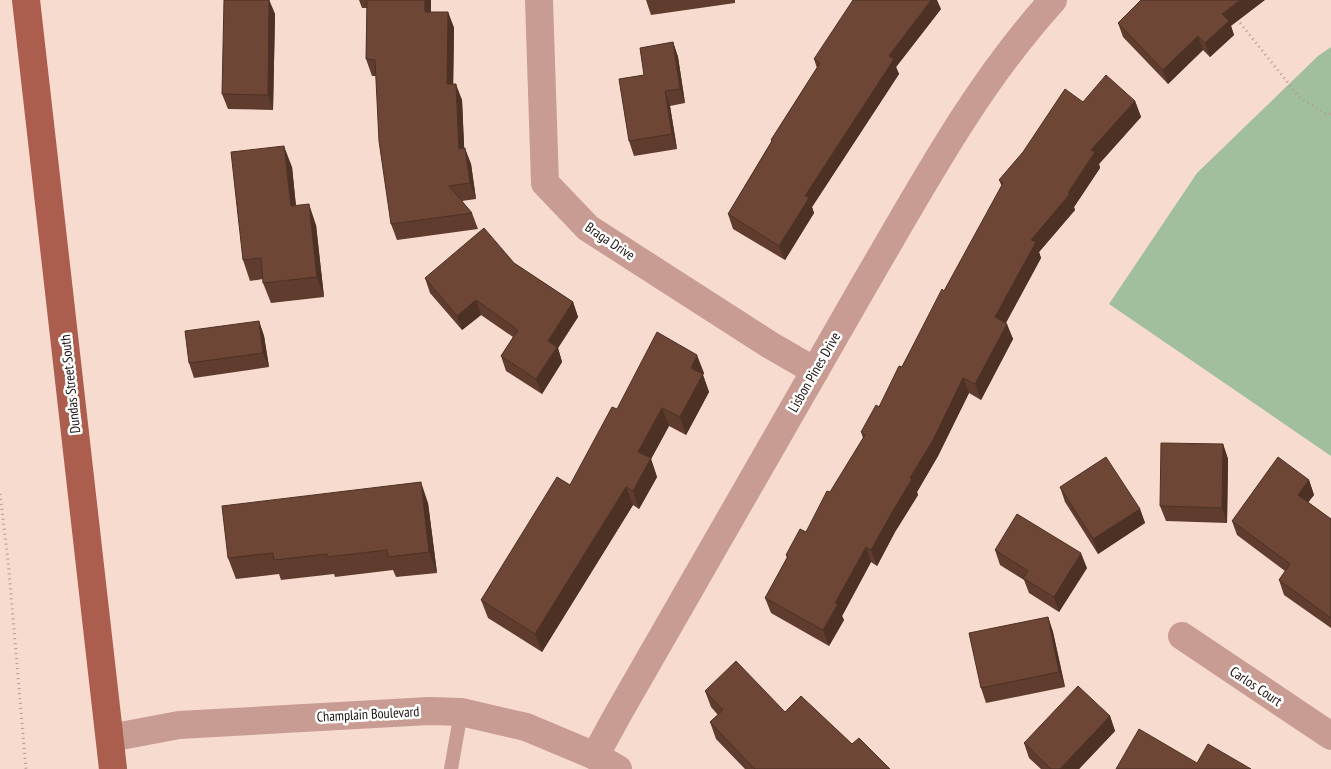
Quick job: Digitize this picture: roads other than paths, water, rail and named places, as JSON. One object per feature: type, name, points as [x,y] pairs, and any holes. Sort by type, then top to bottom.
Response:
[{"type":"main road","name":"Dundas Street South","points":[[26,0],[113,769]]},
{"type":"street","name":"Braga Drive","points":[[539,0],[545,183],[588,228],[814,371]]},
{"type":"street","name":"Lisbon Pines Drive","points":[[606,763],[623,705],[932,169],[980,92],[1014,45],[1053,0]]},
{"type":"street","name":"Carlos Court","points":[[1182,636],[1331,736]]},
{"type":"street","name":"Champlain Boulevard","points":[[110,738],[179,725],[429,711],[461,712],[526,727],[606,763]]},
{"type":"lane","points":[[451,769],[461,712]]}]
